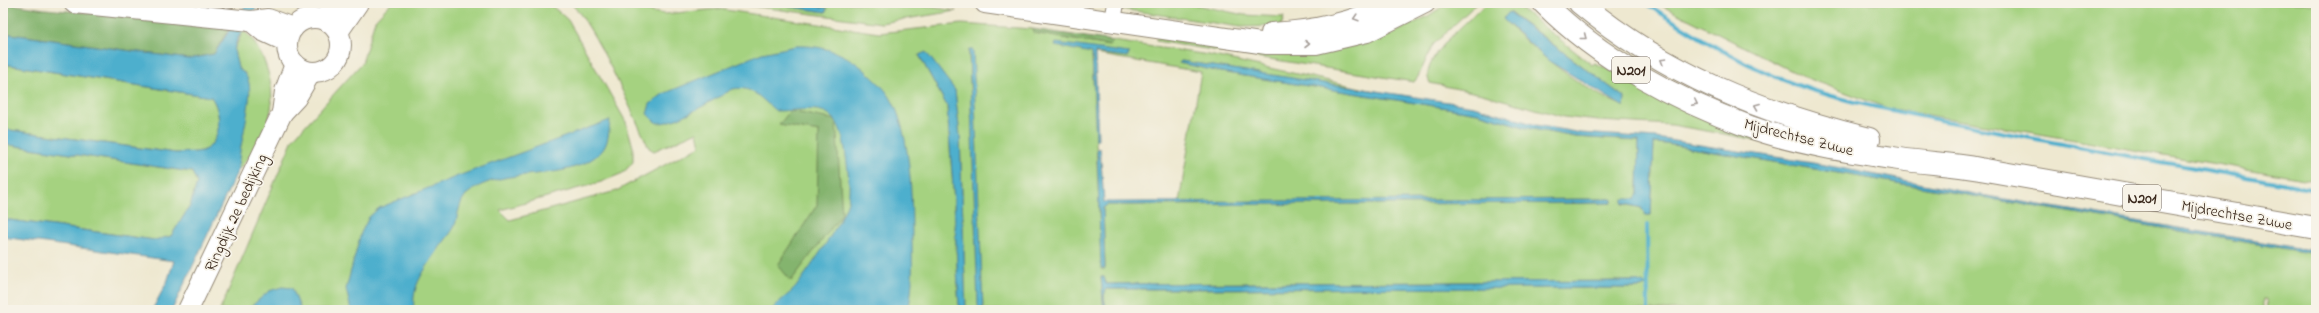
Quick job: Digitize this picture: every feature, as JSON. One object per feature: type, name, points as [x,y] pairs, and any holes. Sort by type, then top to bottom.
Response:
[{"type":"main road","name":"Mijdrechtse Zuwe","points":[[1544,3],[1601,50],[1630,69],[1695,104],[1752,127],[1812,142],[1892,157],[1968,167],[2316,228]]},
{"type":"main road","name":"Mijdrechtse Zuwe","points":[[1580,3],[1635,44],[1676,69],[1735,98],[1816,126],[1968,167]]},
{"type":"street","points":[[74,3],[231,18],[251,21],[263,31],[290,35]]},
{"type":"street","points":[[331,26],[339,3]]},
{"type":"street","points":[[331,26],[358,3]]},
{"type":"street","points":[[985,3],[1115,12],[1213,35],[1267,44],[1316,44],[1367,32],[1425,3]]},
{"type":"street","points":[[1213,35],[1286,32],[1341,22],[1366,15],[1392,3]]},
{"type":"street","points":[[307,19],[331,26],[342,41],[341,51],[337,61],[330,68],[321,72],[303,68],[287,50],[290,35],[307,19]]},
{"type":"street","name":"Ringdijk 2e bedijking","points":[[188,310],[282,113],[284,91],[303,68]]},
{"type":"green space","points":[[3,3],[45,9],[231,25],[214,54],[189,59],[3,33]]},
{"type":"green space","points":[[391,3],[546,3],[568,20],[626,122],[633,147],[633,162],[623,173],[601,182],[500,210],[510,220],[616,191],[700,146],[697,132],[654,151],[649,148],[601,49],[590,29],[570,3],[604,3],[664,14],[719,9],[879,33],[962,24],[1032,29],[1034,33],[1110,46],[1113,41],[1209,55],[1389,94],[1181,61],[1179,63],[1226,73],[1478,113],[1527,128],[1575,137],[1639,141],[1638,194],[1635,199],[1623,204],[1642,208],[1646,215],[1651,215],[1654,143],[1667,144],[2316,254],[2316,310],[2267,310],[2266,300],[2263,300],[2263,310],[1106,310],[1104,296],[1106,289],[1641,288],[1647,285],[1635,281],[1106,284],[1104,277],[1101,277],[1104,310],[983,310],[969,50],[979,310],[966,310],[960,136],[955,90],[919,55],[947,106],[954,201],[959,310],[220,310],[293,139],[362,63],[375,20]],"holes":[[[1095,54],[1201,72],[1179,202],[1611,199],[1612,203],[1107,205],[1103,208],[1105,268],[1102,269],[1092,56]]]},
{"type":"green space","points":[[689,3],[764,3],[826,12],[827,8],[795,3],[904,3],[956,11],[881,23],[736,4]]},
{"type":"green space","points":[[1122,3],[1188,3],[1244,15],[1284,17],[1281,26],[1240,27],[1121,9]]},
{"type":"green space","points":[[1448,3],[1477,3],[1433,45],[1418,77],[1414,82],[1156,41],[1156,38],[1305,53],[1348,47],[1390,35],[1428,16]]},
{"type":"green space","points":[[1487,3],[1514,3],[1592,65],[1595,63],[1628,78],[1820,151],[1672,125],[1599,121],[1564,117],[1482,94],[1430,83],[1428,74],[1431,63],[1438,52],[1459,29]],"holes":[[[1510,12],[1625,98],[1624,106],[1592,91],[1544,57],[1503,19]]]},
{"type":"green space","points":[[1656,3],[2316,3],[2316,181],[1887,108],[1802,76]]},
{"type":"green space","points":[[1032,29],[1113,41],[1110,46],[1034,33]]},
{"type":"green space","points":[[243,31],[252,39],[263,58],[269,74],[272,104],[265,131],[249,157],[238,170],[245,73],[238,69],[234,50]]},
{"type":"green space","points":[[3,64],[211,97],[215,103],[219,118],[217,134],[209,147],[202,151],[176,153],[3,129]]},
{"type":"green space","points":[[790,111],[836,120],[842,214],[791,281],[778,265],[817,205],[819,132],[779,125]]},
{"type":"green space","points":[[3,144],[192,172],[197,183],[190,206],[171,236],[155,240],[3,219]]},
{"type":"water","points":[[247,3],[259,3],[237,40],[234,50],[238,68],[246,76],[250,88],[248,110],[238,170],[172,310],[152,310],[167,282],[174,261],[3,237],[3,219],[155,240],[171,236],[190,206],[197,183],[192,172],[3,144],[3,129],[176,153],[202,151],[209,147],[217,134],[219,118],[215,103],[211,97],[3,64],[3,33],[189,59],[214,54]]},
{"type":"water","points":[[764,3],[795,3],[827,8],[826,12]]},
{"type":"water","points":[[1509,12],[1625,98],[1624,107],[1549,61],[1503,19]]},
{"type":"water","points":[[1056,43],[1129,53],[1128,57],[1095,53],[1098,140],[1096,140],[1092,53],[1055,46]]},
{"type":"water","points":[[796,46],[827,49],[854,61],[885,90],[894,104],[905,140],[910,181],[912,274],[908,310],[772,310],[796,287],[833,232],[845,210],[848,201],[849,182],[845,149],[841,133],[836,122],[830,115],[822,111],[813,110],[776,111],[756,94],[740,88],[733,89],[686,115],[667,122],[657,123],[647,114],[650,104],[663,94],[762,53]]},
{"type":"water","points":[[969,50],[973,50],[983,310],[979,310],[978,305]]},
{"type":"water","points":[[926,52],[955,90],[960,136],[966,310],[959,310],[954,201],[947,106],[919,55]]},
{"type":"water","points":[[1181,61],[1474,106],[1536,125],[1581,133],[1656,138],[1819,164],[1981,195],[2316,251],[2316,254],[1654,143],[1651,215],[1645,215],[1642,208],[1622,203],[1623,199],[1635,199],[1638,194],[1639,141],[1575,137],[1527,128],[1478,113],[1226,73],[1179,63]]},
{"type":"water","points":[[610,120],[608,137],[604,149],[586,162],[570,169],[498,179],[482,185],[467,194],[460,205],[454,228],[428,264],[420,278],[415,293],[414,310],[351,310],[346,289],[361,233],[369,217],[379,208],[458,176]]},
{"type":"water","points":[[1100,148],[1104,202],[1612,199],[1612,203],[1107,205],[1103,208],[1105,269],[1101,269],[1097,149]]},
{"type":"water","points":[[1101,277],[1104,277],[1106,284],[1635,281],[1648,285],[1641,288],[1106,289],[1104,296],[1106,310],[1104,310]]},
{"type":"water","points":[[282,287],[292,288],[301,310],[247,310],[269,291]]},
{"type":"waterway","points":[[1645,3],[1700,38],[1757,69],[1797,85],[1838,98],[1901,113],[2053,142],[2316,189]]},
{"type":"waterway","points":[[1647,225],[1648,310]]}]
